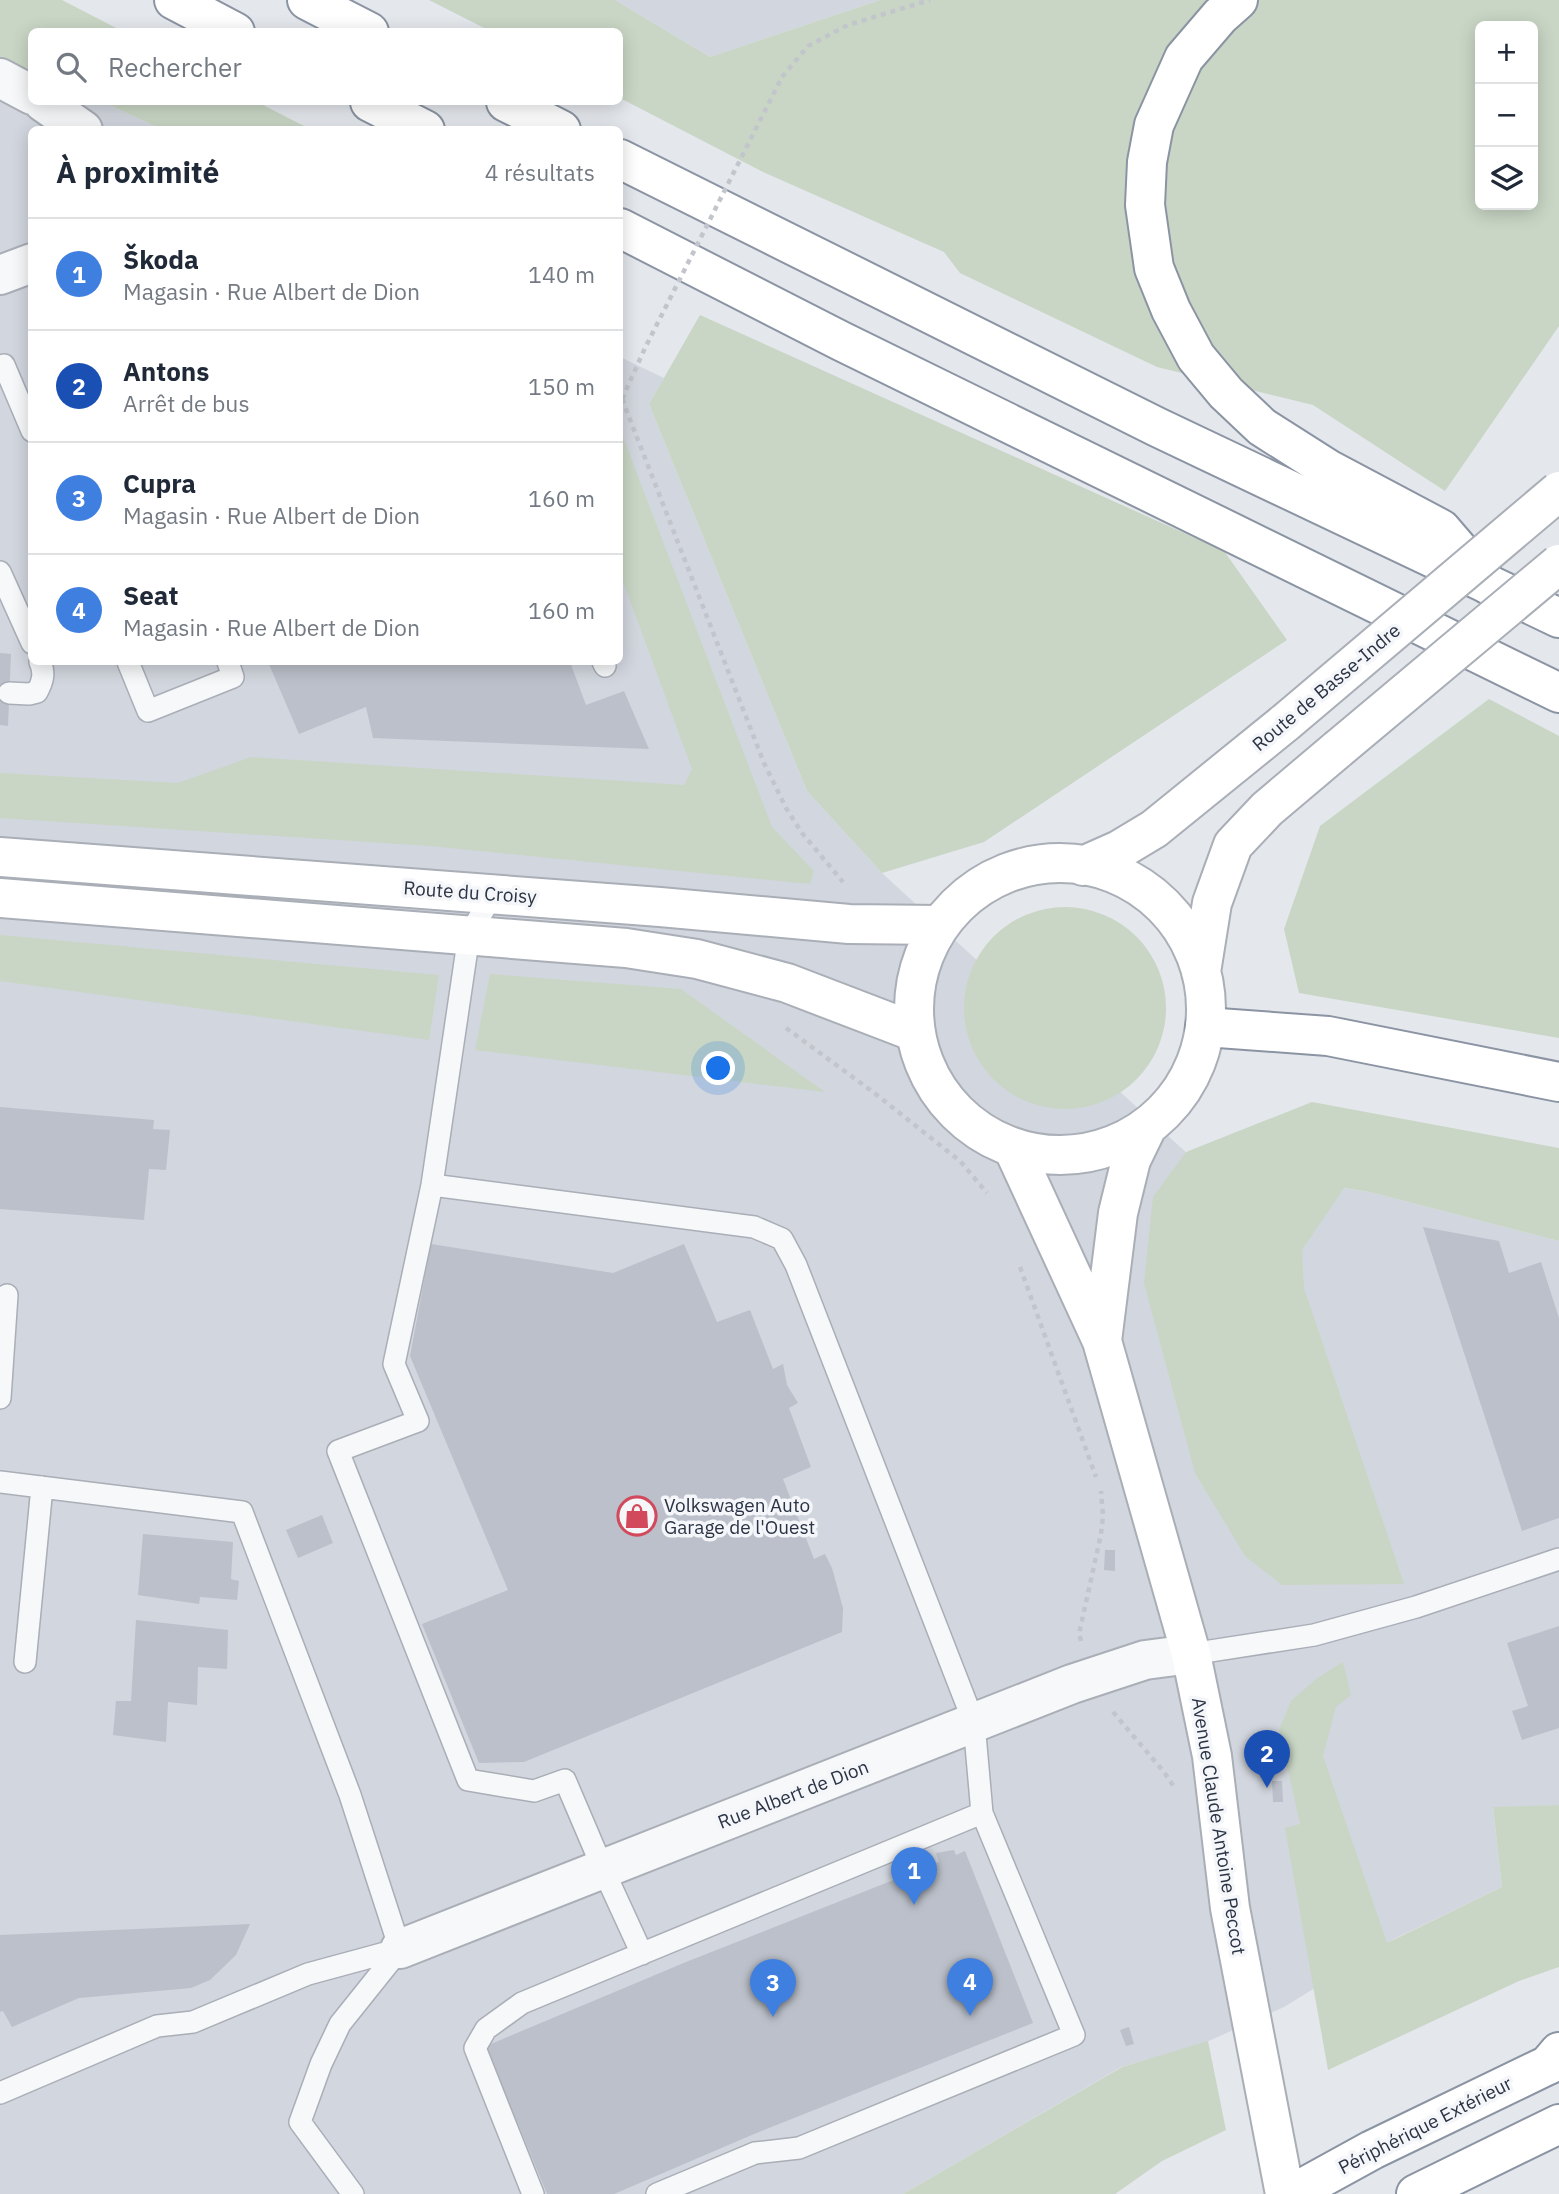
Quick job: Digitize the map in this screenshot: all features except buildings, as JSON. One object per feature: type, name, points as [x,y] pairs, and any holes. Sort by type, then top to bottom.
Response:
[{"type":"main road","points":[[174,0],[227,28]]},
{"type":"main road","points":[[307,0],[361,28]]},
{"type":"main road","points":[[1238,0],[1220,16],[1184,58],[1153,125],[1147,162],[1145,205],[1154,268],[1171,310],[1196,357],[1226,393],[1262,427],[1328,469],[1441,529],[1489,585]]},
{"type":"main road","points":[[376,105],[417,126]]},
{"type":"main road","points":[[512,105],[553,126]]},
{"type":"main road","points":[[623,160],[1157,427],[1559,618]]},
{"type":"main road","points":[[623,231],[841,341],[1559,694]]},
{"type":"main road","name":"Route de Basse-Indre","points":[[1083,866],[1119,850],[1154,829],[1286,722],[1559,491]]},
{"type":"main road","points":[[1201,972],[1212,903],[1233,845],[1267,809],[1559,565]]},
{"type":"main road","name":"Route du Croisy","points":[[0,857],[849,924],[940,925]]},
{"type":"main road","points":[[1029,866],[1083,866],[1110,873],[1135,885],[1158,901],[1186,938],[1201,972],[1205,999],[1205,1027],[1198,1058],[1184,1087],[1164,1113],[1139,1133],[1109,1147],[1065,1155],[1013,1148],[971,1126],[945,1100],[925,1068],[915,1032],[914,994],[922,958],[940,925],[958,904],[979,887],[1003,874],[1029,866]]},
{"type":"main road","points":[[0,898],[626,948],[696,959],[787,983],[915,1032]]},
{"type":"main road","points":[[1205,1027],[1328,1036],[1559,1082]]},
{"type":"main road","name":"Avenue Claude Antoine Peccot","points":[[1102,1341],[1118,1213],[1131,1160],[1147,1126]]},
{"type":"main road","name":"Avenue Claude Antoine Peccot","points":[[1013,1148],[1102,1341],[1191,1654],[1212,1756],[1230,1908],[1285,2194]]},
{"type":"main road","name":"Périphérique Extérieur","points":[[1292,2194],[1384,2144],[1556,2059]]},
{"type":"main road","points":[[1416,2194],[1559,2124]]},
{"type":"street","points":[[0,78],[28,93]]},
{"type":"street","points":[[47,105],[77,126]]},
{"type":"street","points":[[0,275],[28,264]]},
{"type":"street","name":"Rue Albert de Dion","points":[[400,1949],[1093,1677],[1145,1660],[1191,1654]]},
{"type":"lane","points":[[4,365],[28,422]]},
{"type":"lane","points":[[0,572],[28,634]]},
{"type":"lane","points":[[9,693],[37,692],[43,681],[41,665]]},
{"type":"lane","points":[[129,665],[148,711],[233,677],[229,665]]},
{"type":"lane","points":[[493,894],[469,935],[432,1185],[394,1364],[418,1421],[338,1451],[468,1780],[534,1791],[565,1780],[642,1954]]},
{"type":"lane","points":[[432,1185],[754,1227],[782,1239],[796,1265],[974,1723],[982,1813],[1074,2035],[799,2148],[755,2154],[657,2194]]},
{"type":"lane","points":[[0,1398],[7,1294]]},
{"type":"lane","points":[[0,1482],[242,1512],[350,1795],[400,1949]]},
{"type":"lane","points":[[26,1662],[42,1487]]},
{"type":"lane","points":[[1191,1654],[1314,1635],[1416,1607],[1559,1559]]},
{"type":"lane","points":[[533,2194],[475,2048],[486,2029],[522,2003],[982,1813]]},
{"type":"lane","points":[[0,2093],[157,2026],[193,2022],[308,1974],[400,1949]]},
{"type":"lane","points":[[353,2194],[300,2122],[321,2064],[340,2024],[400,1949]]},
{"type":"path","points":[[623,397],[782,77],[808,46],[848,25],[930,0]]},
{"type":"path","points":[[623,402],[764,763],[786,808],[846,887],[850,903],[849,924]]},
{"type":"path","points":[[824,1056],[873,1091],[960,1161],[994,1200]]},
{"type":"path","points":[[1019,1263],[1100,1489],[1103,1516],[1101,1534],[1079,1634],[1093,1677],[1111,1710],[1164,1772],[1179,1796]]},
{"type":"shaded area","points":[[615,0],[880,0],[710,57]]},
{"type":"shaded area","points":[[0,57],[28,72],[28,105],[109,105],[155,126],[28,126],[28,665],[623,665],[623,358],[664,378],[649,404],[807,791],[882,873],[1203,1168],[1370,1192],[1559,1241],[1559,1805],[1493,1808],[1502,1887],[1396,1938],[1284,2007],[1202,2044],[1121,2067],[903,2194],[0,2194]]},
{"type":"green space","points":[[0,0],[62,0],[116,28],[28,28],[28,72],[0,57]]},
{"type":"green space","points":[[429,0],[615,0],[710,57],[880,0],[1559,0],[1559,326],[1445,491],[1313,405],[1157,367],[960,273],[944,252],[763,172],[623,100],[623,28],[484,28]]},
{"type":"green space","points":[[109,105],[263,105],[304,126],[155,126]]},
{"type":"green space","points":[[700,315],[1224,551],[1287,640],[984,842],[882,873],[807,791],[649,404]]},
{"type":"green space","points":[[623,437],[772,827],[814,871],[810,884],[430,846],[0,818],[0,773],[178,783],[251,757],[684,785],[692,769],[623,581]]},
{"type":"green space","points":[[1489,699],[1559,736],[1559,1038],[1299,993],[1284,929],[1320,826]]},
{"type":"green space","points":[[1065,907],[1104,915],[1121,924],[1136,937],[1149,952],[1158,969],[1166,1008],[1158,1047],[1149,1064],[1136,1079],[1121,1092],[1104,1101],[1065,1109],[1026,1101],[1009,1092],[994,1079],[981,1064],[972,1047],[964,1008],[972,969],[981,952],[994,937],[1009,924],[1026,915]]},
{"type":"green space","points":[[0,935],[439,975],[429,1040],[0,981]]},
{"type":"green space","points":[[490,974],[681,989],[825,1092],[475,1050]]},
{"type":"green space","points":[[1312,1102],[1559,1148],[1559,1241],[1370,1192],[1344,1188],[1302,1250],[1304,1288],[1404,1584],[1282,1585],[1245,1556],[1195,1473],[1144,1283],[1153,1197],[1186,1152]]},
{"type":"green space","points":[[1343,1662],[1351,1695],[1336,1707],[1323,1756],[1387,1943],[1502,1887],[1493,1807],[1559,1805],[1559,1967],[1519,1981],[1328,2070],[1285,1828],[1300,1824],[1279,1730],[1291,1701],[1316,1679]]},
{"type":"green space","points":[[1208,2041],[1226,2130],[1162,2161],[1115,2194],[903,2194],[1122,2067]]},
{"type":"place","name":"Volkswagen Auto Garage de l'Ouest","points":[[637,1516]]},
{"type":"place","name":"Antons","points":[[1267,1788]]},
{"type":"place","name":"Škoda","points":[[914,1905]]},
{"type":"place","name":"Seat","points":[[970,2016]]},
{"type":"place","name":"Cupra","points":[[773,2017]]}]
